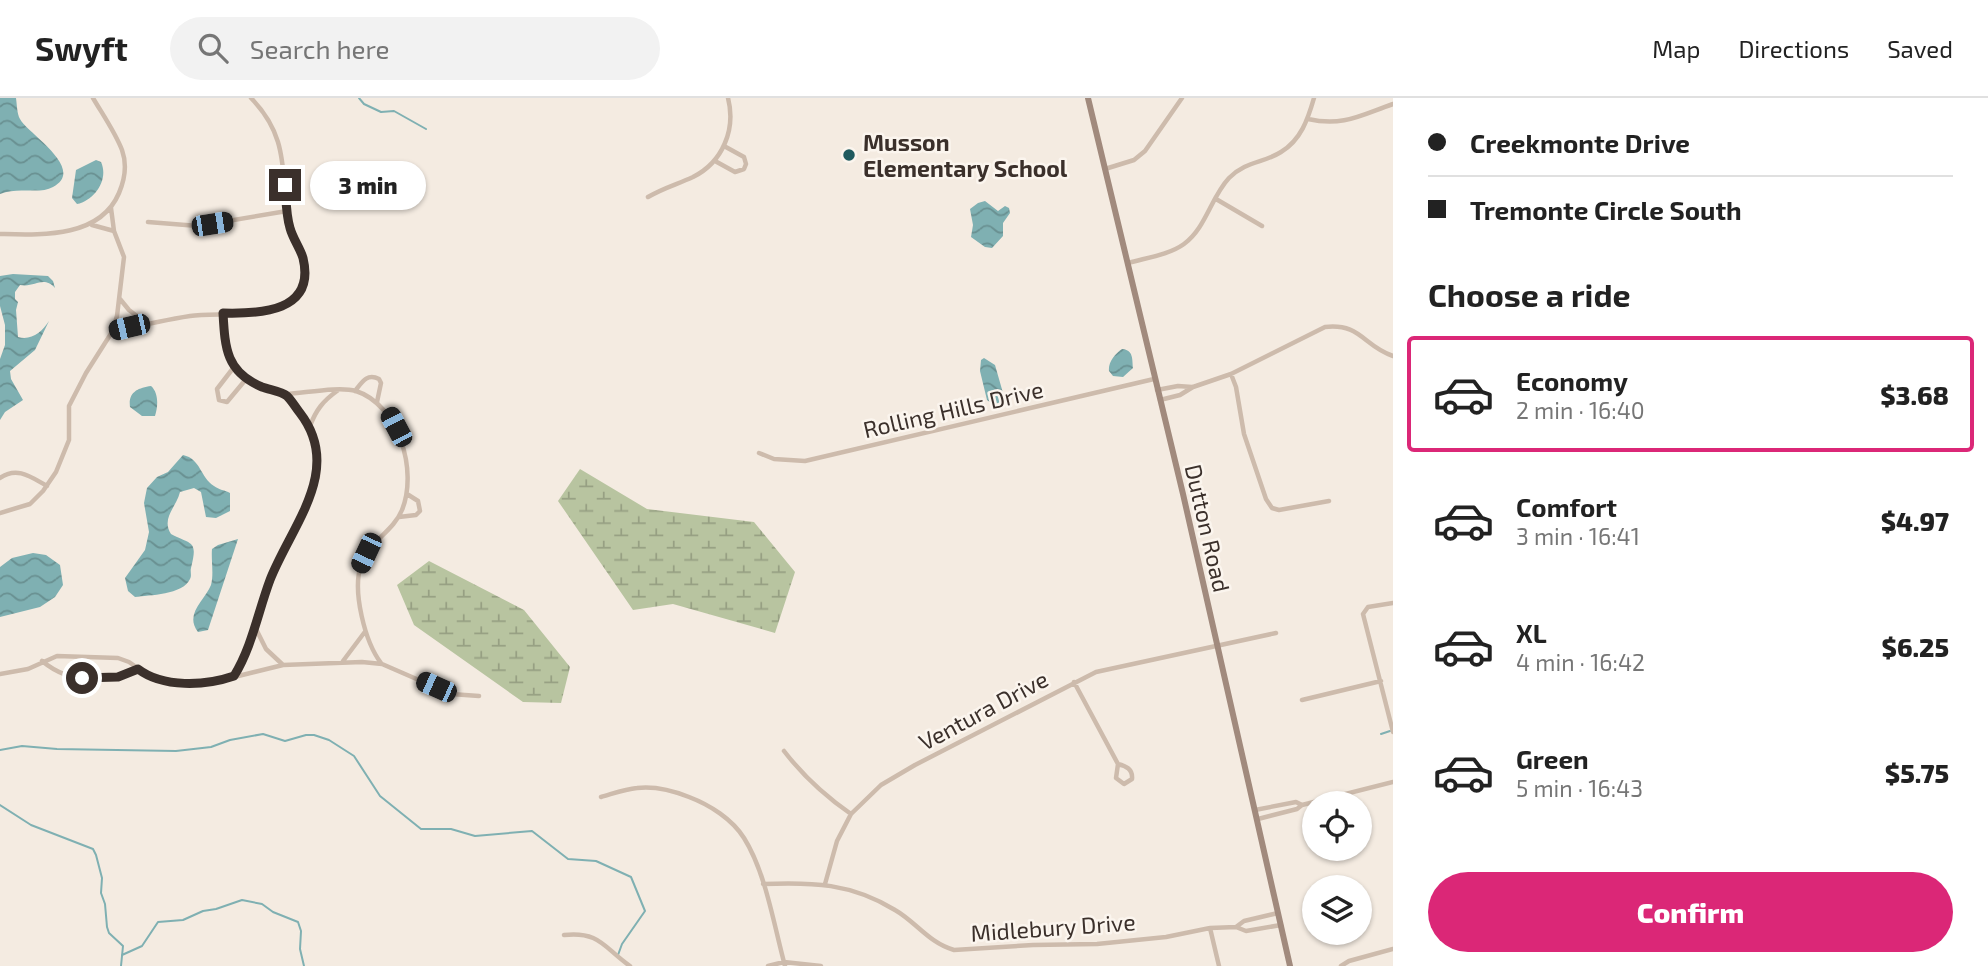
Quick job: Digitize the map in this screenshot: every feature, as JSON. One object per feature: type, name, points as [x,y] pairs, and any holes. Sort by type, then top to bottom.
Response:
[{"type":"street","points":[[91,225],[111,208],[122,185],[125,170],[123,152],[93,98]]},
{"type":"street","points":[[112,332],[192,315],[256,314],[282,307],[297,298],[305,277],[303,256],[290,227],[287,212],[281,146],[266,114],[251,98]]},
{"type":"street","points":[[648,197],[662,188],[693,177],[715,161],[724,146],[731,116],[728,98]]},
{"type":"street","name":"Dutton Road","points":[[1088,98],[1258,819],[1290,966]]},
{"type":"street","points":[[1104,170],[1134,160],[1145,150],[1182,98]]},
{"type":"street","points":[[1127,263],[1185,244],[1198,229],[1228,180],[1237,171],[1281,153],[1304,128],[1314,98]]},
{"type":"street","points":[[1308,119],[1323,122],[1349,121],[1393,104]]},
{"type":"street","points":[[715,161],[735,172],[744,169],[744,157],[724,146]]},
{"type":"street","points":[[1216,199],[1262,226]]},
{"type":"street","points":[[0,513],[30,504],[56,472],[69,440],[69,406],[112,332],[120,299],[124,257],[114,231],[111,208]]},
{"type":"street","points":[[148,222],[198,226],[287,212]]},
{"type":"street","points":[[0,234],[37,234],[91,225],[114,231]]},
{"type":"street","points":[[120,299],[129,310],[147,323]]},
{"type":"street","points":[[223,313],[225,344],[234,367],[247,378],[267,389],[286,394],[355,391],[377,402],[387,411],[396,427],[406,462],[407,494],[398,517],[366,553],[360,565],[358,592],[365,632],[382,664]]},
{"type":"street","points":[[1160,400],[1180,395],[1193,387],[1231,374],[1325,327],[1352,329],[1375,349],[1393,356]]},
{"type":"street","points":[[234,367],[217,389],[219,400],[223,402],[232,399],[247,378]]},
{"type":"street","points":[[1231,374],[1236,387],[1244,434],[1266,499],[1272,508],[1279,510],[1329,501]]},
{"type":"street","points":[[355,391],[368,376],[379,379],[381,383],[377,402]]},
{"type":"street","name":"Rolling Hills Drive","points":[[758,453],[774,459],[805,461],[1154,379]]},
{"type":"street","points":[[1157,390],[1178,386],[1193,387]]},
{"type":"street","points":[[1178,386],[1180,395]]},
{"type":"street","points":[[310,426],[314,414],[323,402],[338,390]]},
{"type":"street","points":[[234,676],[242,663],[277,562],[318,476],[317,453],[310,426],[286,394]]},
{"type":"street","points":[[0,478],[14,472],[25,473],[47,486]]},
{"type":"street","points":[[398,517],[416,515],[420,511],[418,501],[407,494]]},
{"type":"street","points":[[1393,603],[1368,607],[1363,614],[1393,732]]},
{"type":"street","points":[[254,626],[266,649],[283,664]]},
{"type":"street","points":[[342,661],[365,632]]},
{"type":"street","name":"Ventura Drive","points":[[825,884],[836,841],[851,814],[881,785],[915,765],[1096,672],[1276,633]]},
{"type":"street","points":[[0,674],[28,669],[57,656],[100,656],[129,662],[162,681],[211,682],[283,664],[342,661],[382,664],[451,694],[479,696]]},
{"type":"street","points":[[42,661],[57,673],[74,678],[118,677],[138,669]]},
{"type":"street","points":[[1302,700],[1381,681]]},
{"type":"street","points":[[1074,682],[1118,764],[1131,772],[1132,779],[1129,782],[1124,784],[1118,781],[1115,773],[1118,764]]},
{"type":"street","points":[[784,751],[799,771],[825,796],[851,814]]},
{"type":"street","points":[[1356,791],[1393,782]]},
{"type":"street","points":[[600,797],[637,788],[682,794],[707,804],[743,836],[757,864],[784,964]]},
{"type":"street","points":[[1255,810],[1296,802],[1302,805],[1297,809],[1258,819]]},
{"type":"street","name":"Midlebury Drive","points":[[763,884],[807,882],[849,889],[897,910],[926,936],[954,950],[1097,944],[1166,937],[1210,928],[1236,927],[1246,932],[1281,925]]},
{"type":"street","name":"Midlebury Drive","points":[[1236,927],[1244,921],[1279,913]]},
{"type":"street","points":[[1210,928],[1219,966]]},
{"type":"street","points":[[564,934],[578,933],[594,937],[605,943],[630,966]]},
{"type":"street","points":[[1341,966],[1393,949]]},
{"type":"street","points":[[1358,959],[1359,966]]},
{"type":"street","points":[[768,966],[821,966]]},
{"type":"green space","points":[[580,469],[647,509],[754,522],[795,572],[775,633],[673,604],[633,610],[558,501]]},
{"type":"green space","points":[[429,561],[524,610],[570,667],[561,703],[523,702],[414,625],[397,585]]},
{"type":"water","points":[[0,98],[16,98],[20,119],[59,161],[63,171],[62,179],[53,187],[0,194]]},
{"type":"water","points":[[96,160],[101,162],[103,169],[102,182],[95,193],[77,204],[72,198],[76,170]]},
{"type":"water","points":[[985,201],[998,211],[1005,206],[1010,213],[1003,223],[1003,236],[992,248],[985,247],[971,237],[973,225],[970,209]]},
{"type":"water","points":[[0,276],[48,276],[55,288],[43,282],[20,285],[15,292],[18,302],[18,337],[36,335],[49,321],[35,350],[10,371],[11,379],[23,400],[5,412],[0,420],[0,359],[5,345],[5,325],[0,306]]},
{"type":"water","points":[[1122,349],[1130,353],[1133,368],[1123,377],[1113,376],[1109,371],[1110,364]]},
{"type":"water","points":[[984,358],[995,365],[1003,393],[1002,401],[994,405],[987,400],[980,371],[981,360]]},
{"type":"water","points":[[151,386],[157,400],[155,416],[142,416],[130,407],[132,394]]},
{"type":"water","points":[[183,455],[197,464],[209,482],[230,493],[230,511],[216,518],[206,517],[201,492],[194,488],[180,492],[168,518],[168,528],[171,534],[188,542],[193,548],[190,579],[173,591],[135,597],[128,591],[125,578],[145,550],[149,532],[144,503],[147,488],[157,477],[168,472]]},
{"type":"water","points":[[238,539],[208,630],[198,632],[194,625],[194,613],[211,585],[212,549]]},
{"type":"water","points":[[33,553],[46,555],[60,565],[63,585],[55,597],[40,607],[0,617],[0,567],[12,558]]},
{"type":"waterway","points":[[359,98],[364,104],[381,112],[394,111],[426,129]]},
{"type":"waterway","points":[[1381,734],[1390,731]]},
{"type":"waterway","points":[[0,750],[22,746],[176,751],[211,747],[230,740],[263,734],[285,741],[314,735],[329,740],[354,756],[380,796],[421,829],[451,829],[475,836],[532,831],[568,859],[596,861],[631,877],[645,911],[622,944],[618,955]]},
{"type":"waterway","points":[[0,805],[31,825],[93,849],[102,878],[101,893],[107,927],[109,933],[123,946],[121,966]]},
{"type":"waterway","points":[[122,955],[142,946],[158,922],[183,920],[203,911],[242,900],[262,904],[273,912],[298,922],[304,966]]},
{"type":"place","name":"Musson Elementary School","points":[[849,155]]},
{"type":"route","points":[[82,678],[107,679],[138,669],[155,680],[211,682],[234,676],[242,663],[277,562],[318,476],[315,438],[310,426],[286,394],[254,383],[235,369],[225,344],[223,313],[256,314],[282,307],[297,298],[305,277],[303,256],[290,227],[285,185]]}]
